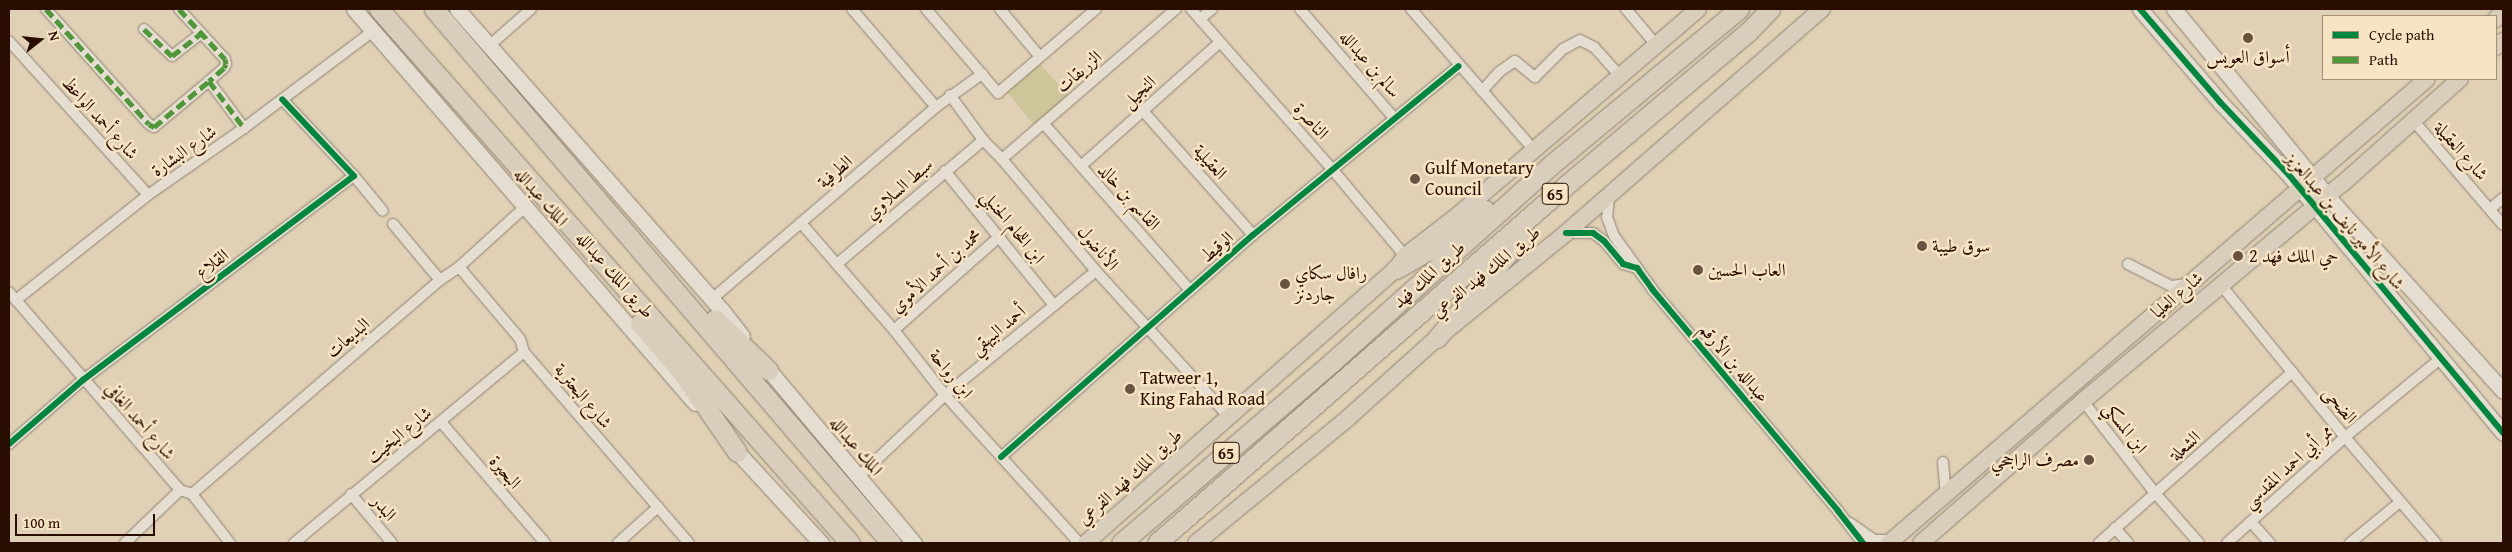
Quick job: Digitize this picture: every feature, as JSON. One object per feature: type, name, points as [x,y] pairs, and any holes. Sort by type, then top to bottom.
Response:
[{"type":"highway","name":"طريق الملك عبدالله","points":[[379,9],[556,207],[850,543]]},
{"type":"highway","name":"طريق الملك عبدالله","points":[[434,9],[891,543]]},
{"type":"highway","name":"طريق الملك فهد","points":[[1121,543],[1331,364],[1544,171],[1739,9]]},
{"type":"highway","name":"طريق الملك فهد","points":[[1157,543],[1565,186],[1748,32],[1770,9]]},
{"type":"highway","points":[[1748,32],[1762,26],[1785,9]]},
{"type":"highway","points":[[1401,263],[1434,247],[1544,171]]},
{"type":"highway","points":[[583,182],[659,256],[725,330],[768,370]]},
{"type":"highway","points":[[1437,338],[1512,246],[1561,199],[1565,186]]},
{"type":"highway","points":[[556,207],[598,270],[682,372],[737,452]]},
{"type":"main road","name":"الملك عبدالله","points":[[354,9],[737,452],[821,543]]},
{"type":"main road","name":"الملك عبدالله","points":[[457,9],[712,299],[857,478],[914,543]]},
{"type":"main road","name":"طريق الملك فهد الفرعي","points":[[1086,543],[1401,263],[1533,149],[1621,77],[1698,9]]},
{"type":"main road","name":"طريق الملك فهد الفرعي","points":[[1196,543],[1348,418],[1437,338],[1566,233],[1822,9]]},
{"type":"main road","name":"شارع الأمير نايف بن عبدالعزيز","points":[[2140,9],[2299,189],[2503,433]]},
{"type":"main road","name":"شارع الأمير نايف بن عبدالعزيز","points":[[2174,9],[2312,178],[2503,390]]},
{"type":"main road","points":[[2176,52],[2192,63],[2200,60],[2202,50],[2192,30]]},
{"type":"main road","name":"شارع العليا","points":[[1891,542],[2426,80]]},
{"type":"main road","name":"شارع العليا","points":[[1920,543],[2083,401],[2328,196],[2459,80]]},
{"type":"main road","points":[[2440,359],[2430,337],[2432,330],[2438,328],[2456,339]]},
{"type":"street","points":[[46,9],[149,124],[154,127],[209,81],[226,64],[179,9]]},
{"type":"street","points":[[489,46],[531,9]]},
{"type":"street","points":[[852,9],[936,107]]},
{"type":"street","points":[[926,9],[998,93],[1096,9]]},
{"type":"street","points":[[1000,9],[1040,56]]},
{"type":"street","name":"الزريقات","points":[[1002,159],[1176,9]]},
{"type":"street","name":"الناصرة","points":[[1191,9],[1332,169],[1401,263]]},
{"type":"street","points":[[1200,19],[1212,9]]},
{"type":"street","name":"سالم بن عبدالله","points":[[1300,9],[1394,118]]},
{"type":"street","points":[[1411,9],[1533,149]]},
{"type":"street","points":[[1626,9],[1657,46]]},
{"type":"street","points":[[144,29],[172,56],[201,33]]},
{"type":"street","name":"شارع البشارة","points":[[12,296],[148,195],[244,128],[373,31]]},
{"type":"street","points":[[1482,91],[1499,72],[1515,61],[1535,77],[1563,49],[1580,40],[1594,47],[1621,77]]},
{"type":"street","name":"شارع أحمد الواعظ","points":[[9,41],[148,195]]},
{"type":"street","name":"النجيل","points":[[1081,166],[1220,42]]},
{"type":"street","name":"الوقيط","points":[[1002,457],[1253,235],[1459,66]]},
{"type":"street","name":"الطرفية","points":[[712,299],[950,95],[982,74]]},
{"type":"street","points":[[209,81],[244,128]]},
{"type":"street","name":"الأناضول","points":[[950,95],[983,140],[1002,159],[1096,271],[1229,417]]},
{"type":"street","points":[[282,99],[354,176],[383,211]]},
{"type":"street","name":"العقيلية","points":[[1143,111],[1253,235]]},
{"type":"street","name":"شارع العقيلة","points":[[2413,120],[2503,225]]},
{"type":"street","name":"القاسم بن خالد","points":[[1044,124],[1190,290]]},
{"type":"street","name":"سبط السلاوي","points":[[837,264],[983,140]]},
{"type":"street","name":"ابن اللحام الحنبلي","points":[[945,171],[1000,236],[1054,306]]},
{"type":"street","name":"القلاع","points":[[9,444],[83,380],[354,176]]},
{"type":"street","points":[[1609,196],[1608,216],[1614,236],[1637,268]]},
{"type":"street","points":[[2490,209],[2503,198]]},
{"type":"street","name":"البديعات","points":[[192,494],[440,280],[459,267],[525,208]]},
{"type":"street","name":"ابن رواحة","points":[[801,223],[894,330],[945,395],[1079,543]]},
{"type":"street","points":[[393,224],[440,280]]},
{"type":"street","name":"عبدالله بن الأرقم","points":[[1566,233],[1593,233],[1604,241],[1623,264],[1637,268],[1652,289],[1863,543]]},
{"type":"street","name":"محمد بن أحمد الأموي","points":[[894,330],[1000,236]]},
{"type":"street","points":[[2128,264],[2171,286],[2188,284]]},
{"type":"street","name":"شارع البحترية","points":[[459,267],[520,339],[524,352],[689,543]]},
{"type":"street","name":"أحمد البيهقي","points":[[857,478],[945,395],[1096,271]]},
{"type":"street","name":"الضحى","points":[[2221,285],[2345,437],[2436,543]]},
{"type":"street","name":"شارع أحمد الغافي","points":[[12,296],[180,490]]},
{"type":"street","name":"شارع البخيت","points":[[294,543],[524,352]]},
{"type":"street","name":"ممر أبي احمد المقدسي","points":[[2227,543],[2345,437],[2440,359]]},
{"type":"street","name":"الشعلة","points":[[2099,543],[2292,372]]},
{"type":"street","name":"ابن المسكي","points":[[2083,401],[2155,494],[2198,543]]},
{"type":"street","name":"البحيرة","points":[[440,422],[545,543]]},
{"type":"street","points":[[1943,462],[1946,494]]},
{"type":"street","points":[[125,543],[180,490],[192,494],[230,543]]},
{"type":"street","name":"البدر","points":[[351,494],[392,543]]},
{"type":"street","points":[[2350,543],[2400,502]]},
{"type":"street","points":[[618,543],[658,507]]},
{"type":"street","points":[[1838,511],[1854,526],[1874,540],[1891,542]]},
{"type":"street","points":[[2251,522],[2270,543]]},
{"type":"street","points":[[2115,528],[2128,543]]},
{"type":"shaded area","points":[[1039,63],[1069,96],[1035,126],[1007,92]]},
{"type":"marked path","points":[[46,9],[149,124],[154,127],[209,81]]},
{"type":"marked path","points":[[179,9],[225,59],[226,64],[224,68],[209,81],[244,128]]},
{"type":"marked path","points":[[144,29],[172,56],[201,33]]},
{"type":"cycle path","points":[[2140,9],[2220,102],[2289,175],[2503,433]]},
{"type":"cycle path","points":[[1001,457],[1253,235],[1459,66]]},
{"type":"cycle path","points":[[9,444],[83,380],[354,176],[282,99]]},
{"type":"cycle path","points":[[1566,233],[1593,233],[1604,241],[1623,264],[1637,268],[1652,289],[1863,543]]},
{"type":"place","name":"أسواق العويس","points":[[2248,38]]},
{"type":"place","name":"Gulf Monetary Council","points":[[1415,179]]},
{"type":"place","name":"سوق طيبة","points":[[1922,246]]},
{"type":"place","name":"حي الملك فهد 2","points":[[2238,256]]},
{"type":"place","name":"العاب الحسين","points":[[1698,270]]},
{"type":"place","name":"رافال سكاي جاردنز","points":[[1285,284]]},
{"type":"place","name":"Tatweer 1, King Fahad Road","points":[[1130,389]]},
{"type":"place","name":"مصرف الراجحي","points":[[2089,460]]}]
